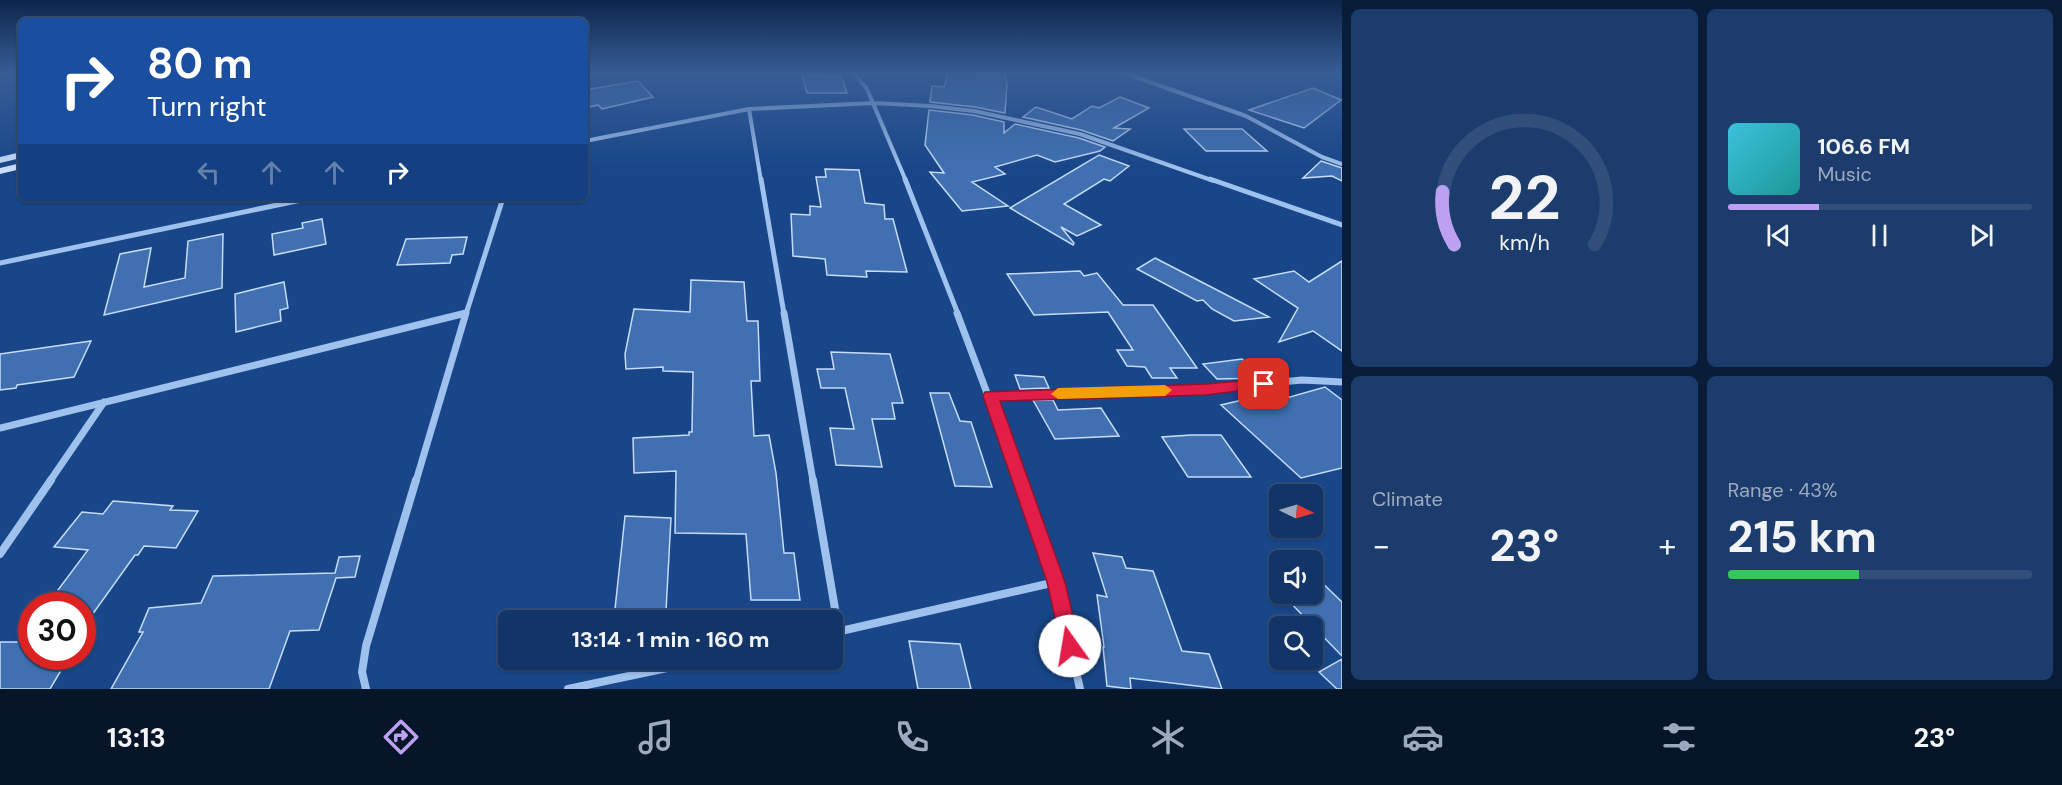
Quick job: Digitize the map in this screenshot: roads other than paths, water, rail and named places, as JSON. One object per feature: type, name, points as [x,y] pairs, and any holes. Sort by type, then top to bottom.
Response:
[{"type":"main road","points":[[0,160],[18,155]]},
{"type":"main road","points":[[0,171],[18,167]]},
{"type":"street","points":[[588,140],[749,109],[829,105]]},
{"type":"street","points":[[875,105],[990,396],[1056,582],[1080,689]]},
{"type":"street","points":[[901,105],[974,111],[1080,134],[1342,225]]},
{"type":"street","points":[[1213,105],[1246,117],[1322,157],[1342,164]]},
{"type":"street","points":[[749,109],[832,610]]},
{"type":"street","points":[[0,263],[297,201]]},
{"type":"street","points":[[366,689],[362,672],[366,646],[502,201]]},
{"type":"street","points":[[0,428],[466,313]]},
{"type":"street","points":[[990,396],[1206,389],[1302,380],[1342,382]]},
{"type":"street","points":[[0,554],[104,402]]},
{"type":"street","points":[[843,630],[1056,582]]},
{"type":"street","points":[[568,689],[658,670]]}]
